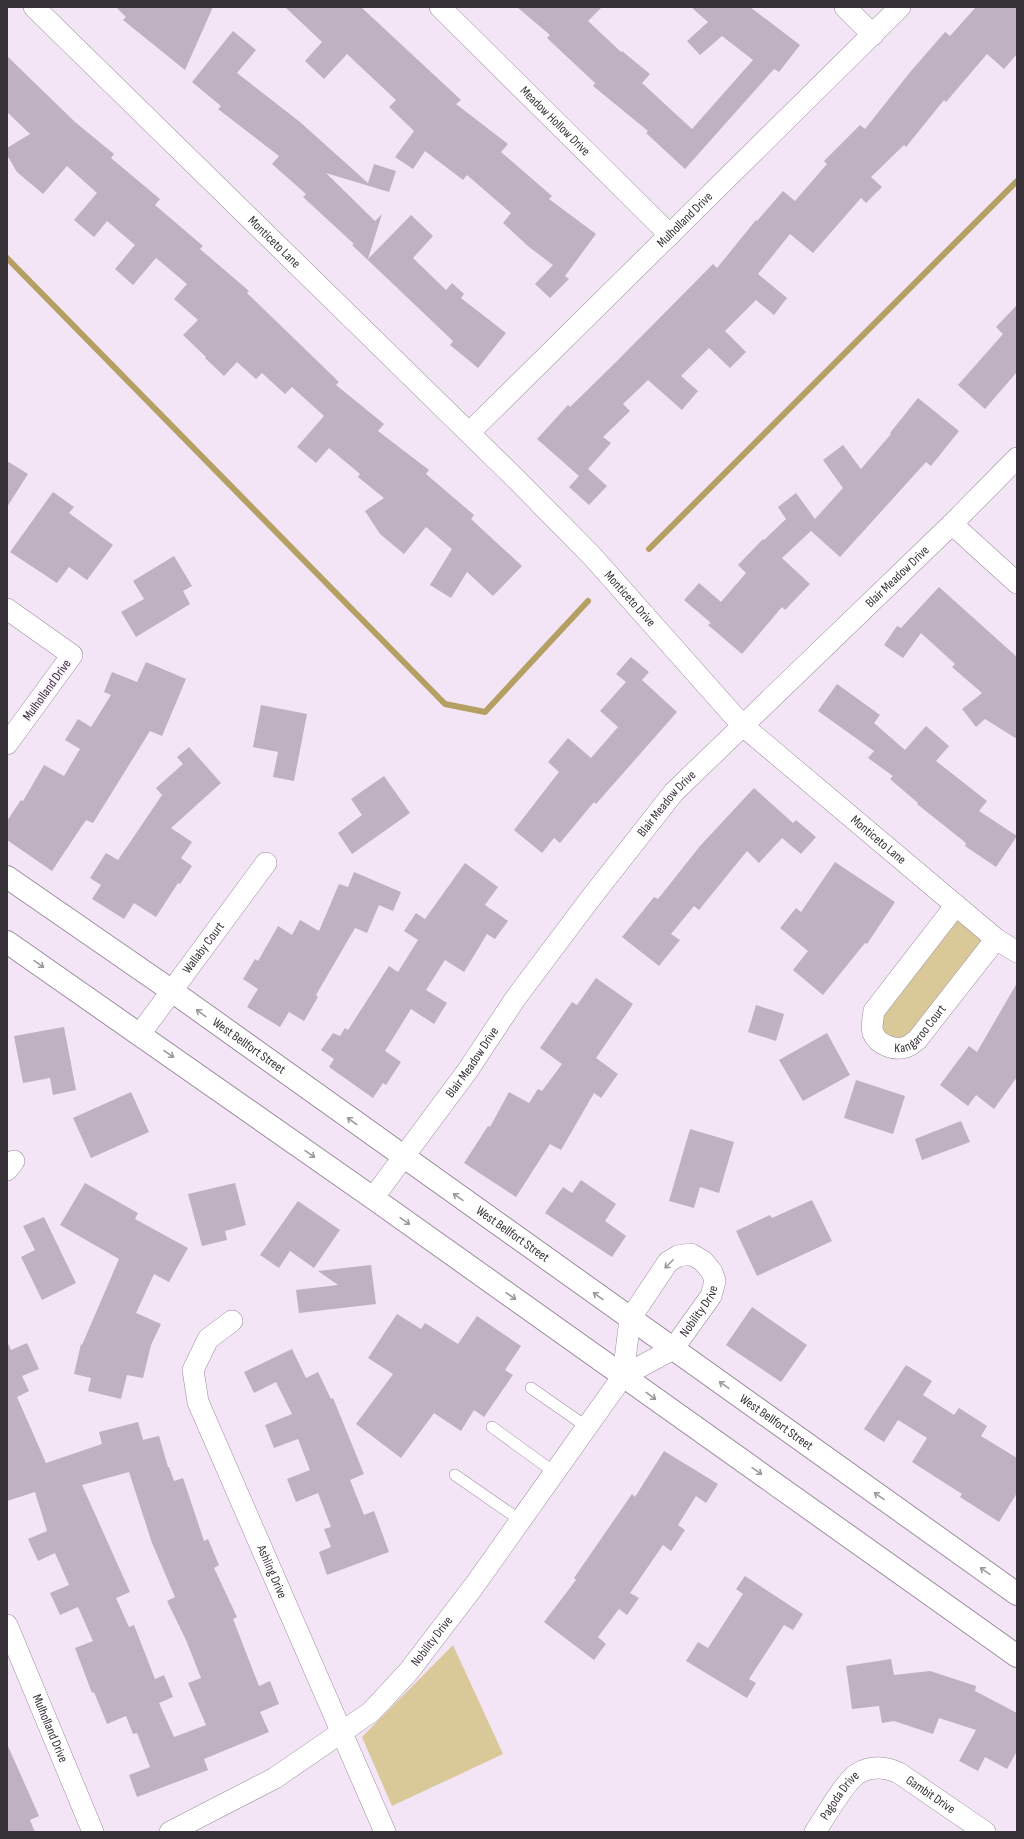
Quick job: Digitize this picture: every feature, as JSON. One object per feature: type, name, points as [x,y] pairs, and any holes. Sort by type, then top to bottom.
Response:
[{"type":"main road","name":"West Bellfort Street","points":[[7,877],[172,991],[403,1158],[1017,1594]]},
{"type":"main road","points":[[7,942],[373,1198],[1017,1656]]},
{"type":"street","name":"Monticeto Lane","points":[[34,7],[470,432],[514,477]]},
{"type":"street","name":"Meadow Hollow Drive","points":[[440,7],[670,235]]},
{"type":"street","points":[[845,7],[873,35]]},
{"type":"street","name":"Mulholland Drive","points":[[470,432],[900,7]]},
{"type":"street","name":"Blair Meadow Drive","points":[[373,1198],[468,1070],[515,999],[590,899],[674,792],[952,524],[1017,458]]},
{"type":"street","name":"Monticeto Drive","points":[[514,477],[592,556],[742,725]]},
{"type":"street","points":[[952,524],[1017,583]]},
{"type":"street","name":"Mulholland Drive","points":[[7,609],[72,655],[7,744]]},
{"type":"street","name":"Monticeto Lane","points":[[742,725],[996,939],[1017,952]]},
{"type":"street","name":"Wallaby Court","points":[[140,1034],[266,863]]},
{"type":"street","name":"Kangaroo Court","points":[[956,905],[874,1011],[872,1021],[873,1033],[879,1042],[891,1047],[906,1047],[917,1040],[996,939]]},
{"type":"street","name":"Nobility Drive","points":[[170,1832],[275,1778],[371,1712],[409,1671],[474,1586],[623,1376],[673,1349],[711,1296],[715,1281],[712,1272],[703,1261],[691,1254],[678,1256],[668,1262],[630,1319],[623,1376]]},
{"type":"street","name":"Ashling Drive","points":[[232,1321],[208,1339],[193,1370],[198,1402],[343,1732],[385,1832]]},
{"type":"street","name":"Mulholland Drive","points":[[7,1625],[93,1832]]},
{"type":"street","name":"Pagoda Drive","points":[[815,1832],[848,1784],[858,1774],[872,1768]]},
{"type":"street","name":"Gambit Drive","points":[[872,1768],[887,1768],[899,1773],[985,1832]]},
{"type":"lane","points":[[531,1388],[586,1427]]},
{"type":"lane","points":[[492,1427],[554,1472]]},
{"type":"lane","points":[[455,1475],[520,1520]]},
{"type":"shaded area","points":[[957,907],[993,939],[916,1039],[881,1041],[876,1013]]},
{"type":"shaded area","points":[[453,1645],[503,1754],[392,1806],[362,1737]]},
{"type":"building","points":[[116,7],[213,7],[185,70],[123,20],[126,17]]},
{"type":"building","points":[[285,7],[361,7],[461,100],[456,104],[508,144],[501,152],[552,196],[549,199],[596,234],[565,276],[569,279],[550,298],[535,284],[553,265],[529,247],[503,223],[511,213],[467,175],[463,180],[425,151],[413,169],[395,157],[414,131],[389,107],[396,100],[347,54],[324,79],[305,61],[322,42]]},
{"type":"building","points":[[517,7],[602,7],[588,21],[621,52],[622,51],[650,74],[642,83],[692,129],[753,60],[722,36],[700,55],[687,41],[708,22],[691,7],[750,7],[800,45],[779,72],[774,69],[685,169],[646,133],[648,131],[593,86],[595,83],[547,38],[550,35]]},
{"type":"building","points":[[976,7],[1017,7],[1017,54],[1004,69],[987,54],[946,102],[944,100],[906,147],[904,145],[871,177],[882,187],[866,203],[861,198],[813,253],[790,234],[758,274],[787,298],[774,315],[756,300],[725,331],[746,352],[730,368],[709,348],[681,376],[698,391],[682,410],[648,380],[623,404],[630,411],[603,437],[611,443],[588,469],[607,486],[589,505],[569,487],[579,476],[537,439],[568,405],[570,407],[713,264],[717,268],[756,220],[757,221],[783,191],[795,201],[827,164],[824,161],[860,125],[865,129],[911,71],[945,32],[950,36]]},
{"type":"building","points":[[233,31],[256,50],[237,73],[300,122],[368,183],[374,164],[396,171],[389,192],[326,173],[375,221],[382,214],[368,259],[411,215],[433,236],[413,258],[446,290],[452,283],[464,294],[461,298],[506,333],[478,368],[450,345],[453,341],[352,245],[354,244],[303,197],[306,194],[272,164],[279,156],[218,109],[221,106],[192,82]]},
{"type":"building","points":[[7,56],[75,122],[114,154],[111,158],[160,199],[155,205],[203,246],[200,249],[249,291],[247,293],[339,382],[336,385],[384,424],[378,431],[429,470],[426,474],[474,515],[471,519],[522,566],[493,596],[467,572],[451,598],[430,585],[452,549],[426,527],[404,554],[380,534],[365,511],[384,498],[358,477],[360,474],[329,448],[316,463],[297,447],[324,416],[292,387],[285,394],[262,373],[256,379],[237,362],[224,376],[205,358],[206,357],[183,335],[198,320],[174,299],[187,284],[156,258],[133,285],[115,269],[135,245],[107,221],[94,237],[74,220],[97,193],[67,166],[43,194],[17,172],[7,155],[7,148],[30,134],[7,112]]},
{"type":"building","points":[[1017,305],[1017,372],[985,409],[958,385],[1003,334],[996,327]]},
{"type":"building","points":[[918,398],[959,431],[931,466],[926,462],[840,557],[811,531],[782,558],[810,584],[785,610],[782,607],[742,654],[708,625],[711,623],[684,600],[699,583],[721,602],[746,573],[738,565],[763,539],[764,540],[786,519],[778,507],[796,493],[815,519],[843,488],[823,460],[843,445],[861,469],[891,434],[890,433]]},
{"type":"building","points":[[7,461],[28,474],[7,507]]},
{"type":"building","points":[[53,492],[74,507],[69,513],[113,545],[87,580],[69,567],[57,583],[10,552]]},
{"type":"building","points":[[174,556],[192,586],[183,591],[190,604],[136,637],[121,612],[144,599],[133,581]]},
{"type":"building","points":[[939,587],[1017,657],[1017,739],[985,719],[976,727],[962,709],[982,693],[952,667],[955,664],[921,633],[903,658],[884,645],[897,626],[901,628]]},
{"type":"building","points":[[631,657],[649,672],[642,680],[677,712],[596,804],[594,802],[560,843],[554,838],[542,853],[514,830],[559,772],[548,762],[568,738],[591,758],[618,727],[600,711],[626,682],[616,674]]},
{"type":"building","points":[[146,662],[186,679],[162,736],[150,731],[93,823],[86,820],[52,871],[7,840],[7,821],[21,800],[23,801],[44,765],[64,776],[80,749],[65,740],[78,719],[91,727],[111,695],[104,692],[112,672],[137,682]]},
{"type":"building","points":[[837,684],[880,715],[874,723],[905,750],[926,726],[949,746],[936,761],[987,801],[979,811],[1017,836],[996,867],[965,846],[966,843],[917,804],[918,803],[890,779],[893,776],[868,758],[874,751],[818,711]]},
{"type":"building","points":[[261,705],[307,714],[294,781],[273,777],[278,752],[253,747]]},
{"type":"building","points":[[189,747],[221,783],[171,828],[192,842],[181,858],[192,866],[180,884],[178,883],[156,917],[134,903],[124,919],[92,899],[101,885],[90,878],[106,853],[118,860],[162,795],[156,788],[183,764],[177,757]]},
{"type":"building","points":[[384,776],[410,813],[352,854],[338,833],[362,815],[351,799]]},
{"type":"building","points":[[754,788],[793,823],[796,820],[816,837],[801,854],[782,838],[759,863],[747,851],[699,910],[694,906],[671,934],[680,940],[659,966],[622,937],[654,897],[658,899],[700,846]]},
{"type":"building","points":[[835,862],[895,902],[867,944],[865,943],[823,995],[793,970],[808,951],[780,928],[796,908],[801,912]]},
{"type":"building","points":[[465,863],[498,887],[485,905],[508,921],[495,939],[487,934],[464,972],[445,960],[426,990],[447,1003],[434,1024],[411,1009],[385,1051],[401,1062],[386,1085],[383,1083],[373,1098],[329,1067],[334,1059],[321,1050],[333,1033],[340,1036],[345,1028],[348,1030],[389,966],[398,972],[418,940],[404,931],[416,913],[425,919]]},
{"type":"building","points":[[354,872],[401,892],[393,911],[379,905],[367,933],[355,928],[316,995],[318,997],[304,1021],[289,1012],[280,1027],[247,1007],[258,989],[243,979],[255,959],[258,961],[278,926],[292,935],[300,920],[319,931],[339,884],[348,887]]},
{"type":"building","points":[[596,978],[633,1004],[596,1058],[618,1074],[601,1098],[594,1093],[561,1150],[550,1144],[516,1197],[464,1163],[488,1126],[490,1127],[509,1092],[529,1103],[538,1089],[542,1091],[562,1064],[540,1048],[572,1002],[577,1005]]},
{"type":"building","points":[[1017,983],[1017,1077],[994,1109],[976,1095],[968,1106],[940,1085],[969,1046],[977,1052]]},
{"type":"building","points":[[756,1005],[784,1014],[776,1041],[748,1032]]},
{"type":"building","points":[[64,1027],[76,1090],[53,1095],[50,1078],[23,1083],[14,1036]]},
{"type":"building","points":[[827,1033],[850,1075],[803,1101],[779,1060]]},
{"type":"building","points":[[856,1080],[905,1096],[893,1134],[844,1118]]},
{"type":"building","points":[[131,1092],[149,1132],[91,1158],[73,1118]]},
{"type":"building","points":[[961,1121],[970,1142],[922,1160],[915,1139]]},
{"type":"building","points":[[690,1129],[734,1142],[719,1193],[700,1187],[694,1208],[669,1201]]},
{"type":"building","points":[[581,1180],[616,1204],[605,1221],[626,1236],[612,1257],[545,1213],[563,1187],[572,1193]]},
{"type":"building","points":[[85,1183],[138,1213],[135,1219],[188,1248],[169,1282],[154,1274],[136,1313],[161,1324],[151,1345],[143,1378],[127,1375],[121,1399],[88,1391],[91,1378],[74,1374],[81,1344],[82,1345],[119,1259],[60,1225]]},
{"type":"building","points":[[235,1183],[246,1225],[225,1231],[227,1240],[202,1246],[188,1194]]},
{"type":"building","points":[[812,1200],[832,1241],[757,1276],[736,1231],[770,1215],[772,1218]]},
{"type":"building","points":[[298,1201],[340,1230],[314,1268],[290,1251],[279,1268],[260,1255]]},
{"type":"building","points":[[44,1217],[76,1283],[42,1300],[21,1257],[35,1250],[23,1226]]},
{"type":"building","points":[[371,1265],[376,1304],[299,1313],[296,1290],[338,1285],[318,1271]]},
{"type":"building","points":[[752,1307],[807,1345],[781,1382],[726,1345]]},
{"type":"building","points":[[397,1314],[421,1329],[425,1323],[458,1344],[477,1316],[521,1346],[505,1370],[513,1375],[484,1417],[474,1410],[461,1431],[434,1413],[401,1458],[356,1424],[393,1374],[368,1358]]},
{"type":"building","points":[[7,1341],[11,1350],[27,1343],[39,1369],[22,1376],[29,1391],[17,1397],[46,1463],[102,1444],[99,1432],[138,1422],[143,1440],[159,1436],[168,1467],[174,1481],[183,1478],[204,1541],[208,1539],[219,1565],[214,1568],[237,1617],[233,1619],[259,1686],[270,1681],[279,1704],[260,1712],[269,1732],[204,1759],[208,1770],[137,1797],[129,1775],[150,1767],[137,1733],[133,1734],[126,1716],[107,1724],[94,1692],[92,1693],[75,1648],[93,1641],[78,1607],[60,1615],[50,1593],[69,1585],[55,1553],[38,1561],[28,1539],[47,1531],[35,1492],[7,1501]],"holes":[[[129,1472],[152,1543],[175,1597],[167,1601],[186,1640],[201,1678],[188,1683],[206,1725],[174,1737],[159,1703],[173,1697],[164,1675],[155,1679],[134,1625],[129,1627],[116,1598],[130,1592],[82,1485]]]},
{"type":"building","points":[[292,1349],[306,1378],[318,1372],[331,1399],[333,1398],[364,1474],[350,1480],[364,1515],[374,1511],[389,1552],[327,1575],[319,1552],[331,1547],[324,1529],[331,1527],[318,1493],[296,1502],[287,1479],[310,1470],[298,1439],[274,1448],[265,1425],[292,1414],[276,1382],[254,1393],[244,1372]]},
{"type":"building","points":[[906,1365],[932,1381],[923,1395],[954,1415],[959,1408],[987,1426],[981,1436],[1017,1458],[1017,1493],[999,1522],[960,1497],[962,1494],[912,1462],[927,1438],[898,1420],[884,1442],[864,1429]]},
{"type":"building","points":[[664,1451],[718,1484],[706,1503],[696,1496],[678,1525],[685,1530],[671,1551],[663,1545],[630,1593],[639,1598],[627,1615],[619,1609],[598,1637],[606,1644],[594,1660],[544,1622],[576,1580],[574,1578],[632,1494],[635,1497]]},
{"type":"building","points":[[745,1576],[803,1614],[793,1630],[784,1625],[749,1679],[756,1683],[747,1698],[686,1661],[698,1642],[708,1648],[743,1594],[736,1589]]},
{"type":"building","points":[[891,1659],[894,1675],[930,1671],[976,1686],[975,1691],[1017,1713],[1017,1751],[1007,1769],[985,1757],[978,1771],[959,1761],[976,1730],[939,1718],[933,1734],[894,1721],[882,1723],[879,1706],[852,1709],[846,1666]]},
{"type":"building","points":[[7,1744],[39,1816],[30,1820],[35,1832],[7,1832]]},
{"type":"waterway","points":[[649,549],[1017,181]]},
{"type":"waterway","points":[[7,258],[445,704],[485,712],[588,601]]}]
